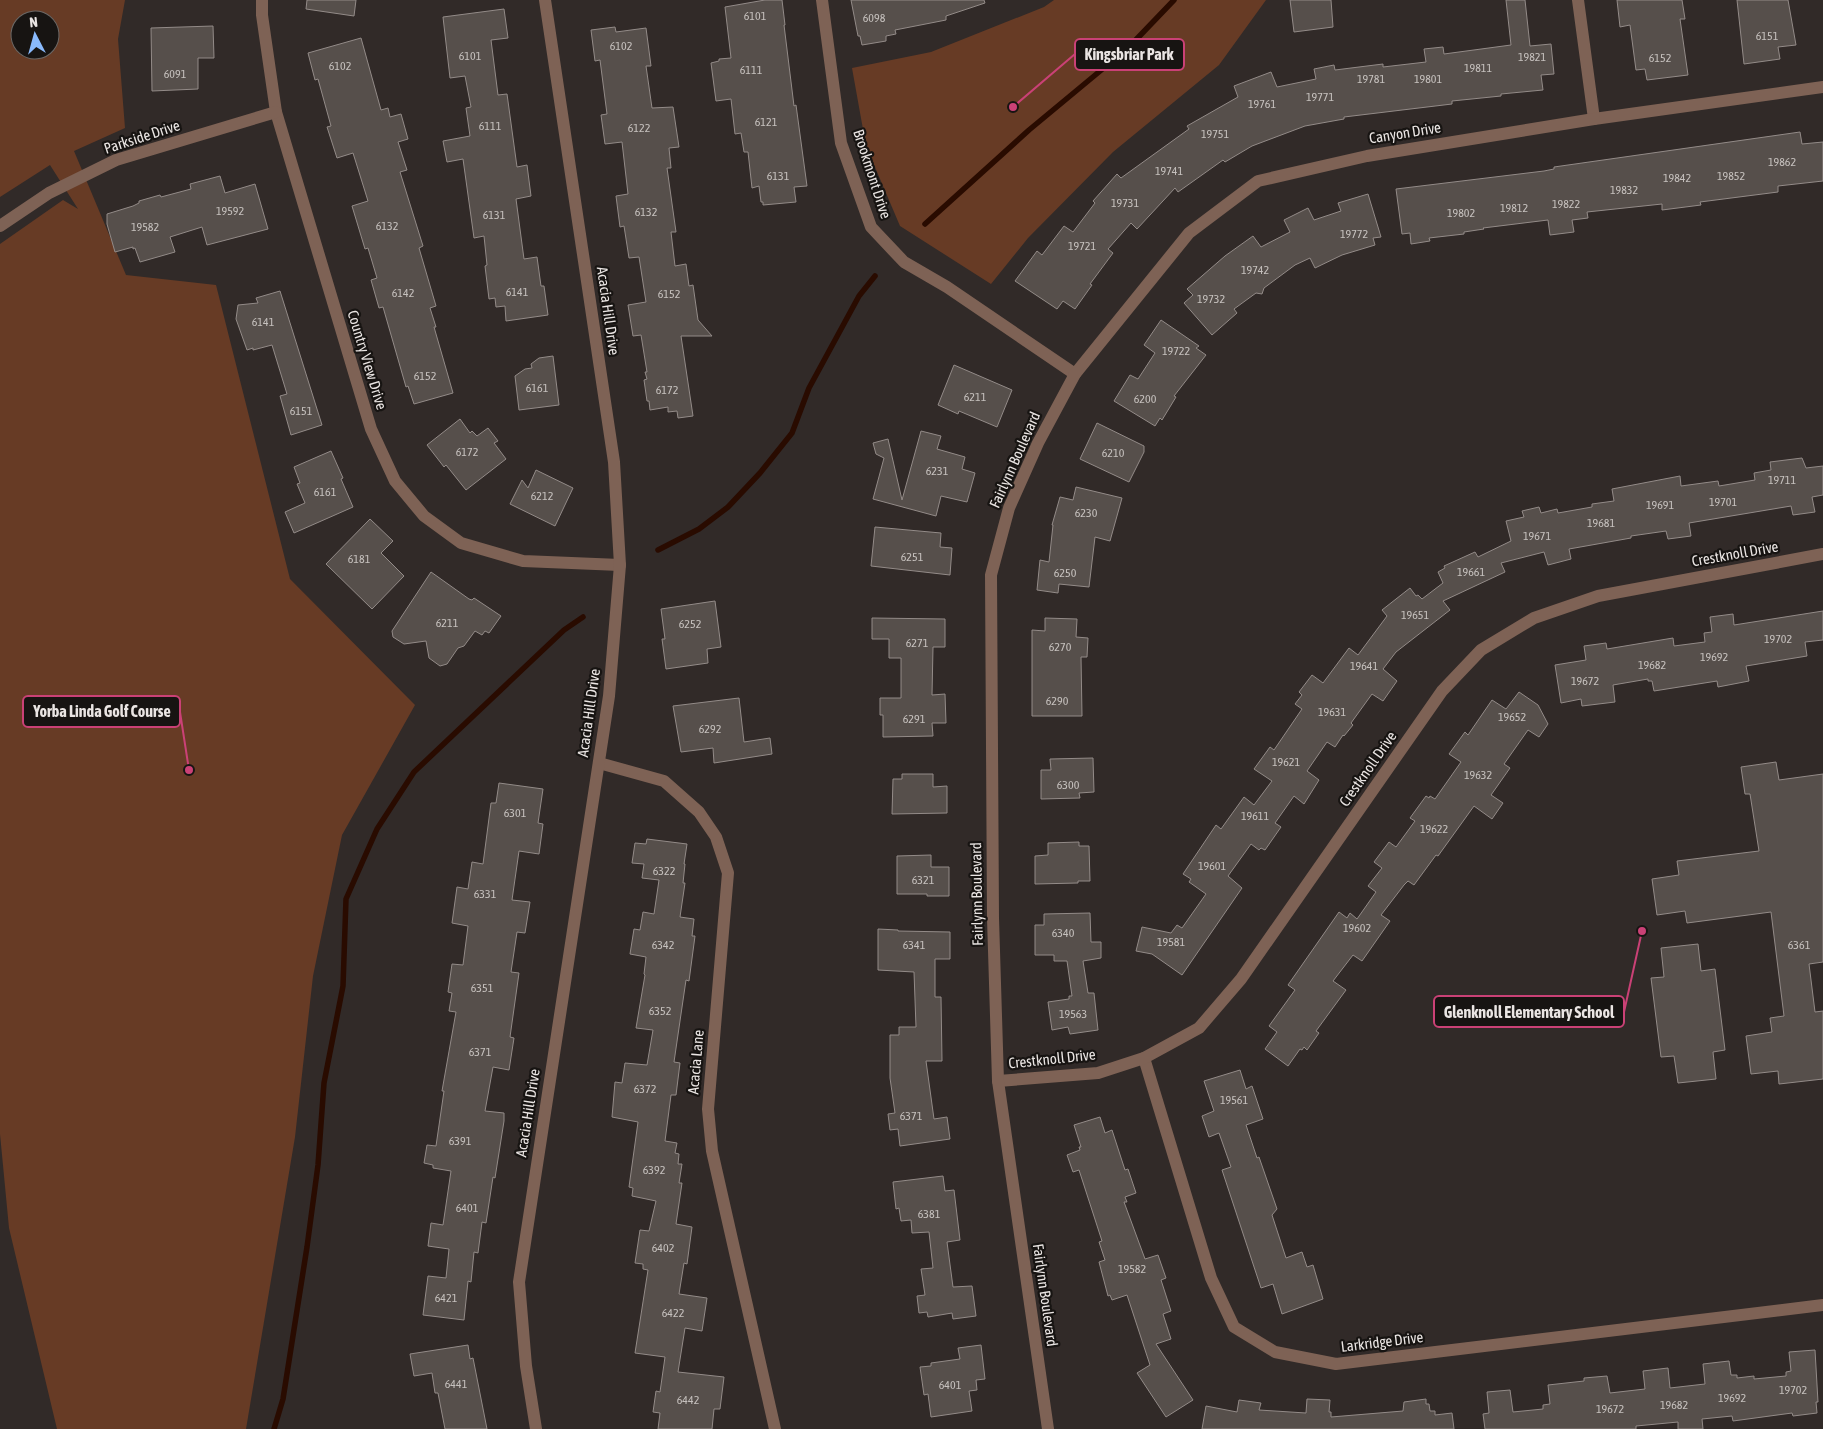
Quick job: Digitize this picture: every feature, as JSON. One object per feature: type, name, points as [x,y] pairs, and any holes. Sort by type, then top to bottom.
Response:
[{"type":"street","name":"Country View Drive","points":[[262,0],[262,15],[276,112],[371,429],[395,481],[424,516],[461,543],[522,562],[620,565]]},
{"type":"street","name":"Acacia Hill Drive","points":[[536,1429],[526,1366],[519,1282],[609,696],[620,565],[614,462],[546,0]]},
{"type":"street","name":"Brookmont Drive","points":[[822,0],[842,143],[871,227],[904,262],[947,287],[1075,374]]},
{"type":"street","points":[[1578,0],[1594,118]]},
{"type":"street","name":"Canyon Drive","points":[[1075,374],[1190,233],[1258,181],[1367,156],[1594,118],[1823,87]]},
{"type":"street","name":"Parkside Drive","points":[[0,226],[49,194],[116,160],[276,112]]},
{"type":"street","name":"Fairlynn Boulevard","points":[[1048,1429],[998,1081],[993,918],[991,576],[1009,508],[1038,443],[1075,374]]},
{"type":"street","name":"Crestknoll Drive","points":[[998,1081],[1098,1073],[1144,1058],[1199,1028],[1241,979],[1442,691],[1481,650],[1534,618],[1598,596],[1823,554]]},
{"type":"street","name":"Acacia Lane","points":[[599,763],[664,781],[699,812],[716,837],[728,873],[708,1109],[712,1150],[775,1429]]},
{"type":"street","name":"Larkridge Drive","points":[[1144,1058],[1211,1278],[1234,1327],[1275,1352],[1336,1364],[1823,1305]]},
{"type":"shaded area","points":[[0,0],[125,0],[118,39],[125,128],[74,151],[126,275],[216,285],[290,579],[415,705],[342,835],[313,976],[295,1137],[246,1429],[57,1429],[9,1228],[0,1134],[0,244],[63,200],[78,209],[50,165],[0,197]]},
{"type":"shaded area","points":[[1054,0],[1266,0],[1219,65],[1113,152],[1028,238],[991,284],[900,226],[866,146],[852,68],[931,52],[1044,7]]},
{"type":"building","points":[[307,0],[356,0],[354,16],[306,9]]},
{"type":"building","points":[[765,0],[782,0],[794,106],[796,105],[807,186],[794,187],[796,202],[763,205],[759,186],[752,188],[748,152],[744,152],[741,133],[735,134],[731,99],[716,101],[711,63],[719,61],[719,59],[731,58],[725,7]]},
{"type":"building","points":[[851,0],[984,0],[985,3],[946,16],[946,20],[895,30],[896,34],[886,36],[886,41],[862,45],[860,36],[858,36]]},
{"type":"building","points":[[1290,0],[1331,0],[1333,27],[1294,32]]},
{"type":"building","points":[[1506,0],[1525,0],[1530,46],[1551,44],[1554,74],[1541,75],[1543,90],[1501,94],[1501,96],[1452,101],[1452,104],[1344,117],[1344,119],[1305,126],[1252,146],[1225,162],[1223,160],[1178,192],[1175,188],[1137,229],[1131,223],[1108,249],[1113,253],[1090,284],[1092,285],[1075,309],[1063,301],[1057,309],[1015,281],[1037,251],[1042,255],[1064,226],[1073,232],[1095,203],[1093,201],[1117,174],[1121,178],[1189,129],[1187,126],[1238,97],[1234,86],[1271,72],[1277,87],[1316,79],[1314,69],[1334,65],[1335,70],[1383,64],[1383,67],[1426,62],[1424,49],[1443,47],[1444,54],[1511,45]]},
{"type":"building","points":[[1617,0],[1682,0],[1685,19],[1680,19],[1688,75],[1647,80],[1645,69],[1636,70],[1630,25],[1620,27]]},
{"type":"building","points":[[1737,0],[1788,0],[1796,45],[1778,47],[1780,59],[1744,64]]},
{"type":"building","points":[[504,9],[508,38],[491,40],[498,95],[507,94],[517,167],[527,165],[531,196],[516,199],[524,259],[537,257],[548,315],[506,321],[505,306],[496,307],[495,298],[489,299],[484,236],[474,238],[463,159],[447,162],[443,141],[470,136],[466,108],[471,107],[465,76],[450,78],[443,17]]},
{"type":"building","points":[[213,26],[214,58],[198,58],[198,89],[152,91],[151,28]]},
{"type":"building","points":[[615,27],[616,32],[646,28],[651,66],[646,66],[652,108],[673,107],[679,147],[669,148],[671,168],[667,168],[676,232],[671,232],[675,266],[686,264],[689,286],[693,285],[698,320],[712,336],[681,336],[693,416],[678,418],[677,411],[668,412],[668,407],[650,410],[644,380],[647,379],[645,372],[647,372],[641,335],[633,336],[628,305],[646,302],[639,257],[629,258],[624,226],[620,227],[616,196],[628,194],[622,142],[605,144],[601,115],[607,114],[600,60],[595,61],[591,30]]},
{"type":"building","points":[[361,38],[381,110],[388,108],[390,117],[401,114],[408,139],[398,142],[407,170],[400,172],[423,246],[419,248],[436,306],[430,308],[453,393],[414,404],[408,386],[406,387],[383,307],[379,308],[371,280],[377,278],[368,248],[365,249],[352,206],[368,201],[353,153],[337,158],[327,127],[331,126],[318,79],[315,80],[308,53]]},
{"type":"building","points":[[1800,132],[1802,144],[1823,142],[1823,181],[1778,186],[1778,192],[1700,202],[1701,205],[1662,210],[1662,204],[1587,212],[1588,218],[1572,220],[1574,232],[1550,235],[1548,220],[1483,228],[1464,232],[1464,234],[1429,238],[1430,241],[1411,244],[1410,233],[1402,234],[1396,189],[1544,171],[1554,169],[1554,167]]},
{"type":"building","points":[[220,176],[225,193],[255,184],[268,229],[207,245],[202,227],[170,237],[175,252],[140,262],[133,247],[115,252],[107,224],[107,214],[133,206],[139,203],[139,201],[191,189],[190,184]]},
{"type":"building","points":[[1368,194],[1381,237],[1373,238],[1375,245],[1342,255],[1315,268],[1310,258],[1295,265],[1264,288],[1262,294],[1256,293],[1234,309],[1237,313],[1212,335],[1184,303],[1193,295],[1187,289],[1225,256],[1253,236],[1261,247],[1290,232],[1284,220],[1308,208],[1314,220],[1341,211],[1338,203]]},
{"type":"building","points":[[280,291],[322,425],[291,435],[280,396],[287,394],[272,345],[247,350],[236,319],[238,305],[258,303],[256,298]]},
{"type":"building","points":[[1161,320],[1199,346],[1196,348],[1206,355],[1174,396],[1176,397],[1162,420],[1160,418],[1155,426],[1114,401],[1130,375],[1138,379],[1155,353],[1144,345]]},
{"type":"building","points":[[553,356],[559,405],[519,410],[515,376],[525,369],[532,368],[531,364],[539,358]]},
{"type":"building","points":[[954,365],[1012,390],[997,427],[959,411],[958,414],[938,405]]},
{"type":"building","points":[[460,419],[470,433],[472,431],[477,436],[488,428],[498,441],[494,443],[506,459],[466,490],[446,465],[444,467],[427,445]]},
{"type":"building","points":[[1097,423],[1144,446],[1144,452],[1129,482],[1080,459]]},
{"type":"building","points":[[921,431],[941,436],[937,449],[965,457],[962,469],[975,473],[967,502],[941,496],[936,516],[873,499],[884,458],[876,454],[873,443],[888,439],[902,500]]},
{"type":"building","points":[[331,451],[353,507],[294,533],[285,512],[305,503],[297,484],[300,483],[294,467]]},
{"type":"building","points":[[1802,458],[1806,468],[1823,466],[1823,495],[1812,497],[1815,512],[1793,515],[1791,506],[1689,523],[1691,536],[1668,539],[1666,531],[1631,536],[1631,538],[1569,549],[1571,559],[1548,565],[1544,552],[1501,563],[1505,572],[1443,601],[1450,610],[1396,652],[1383,669],[1397,681],[1383,701],[1372,694],[1351,723],[1353,725],[1335,747],[1327,742],[1307,771],[1319,780],[1304,804],[1294,796],[1275,823],[1281,827],[1265,850],[1261,848],[1259,850],[1251,844],[1228,876],[1242,888],[1182,975],[1152,954],[1136,951],[1142,927],[1171,933],[1177,925],[1182,928],[1206,894],[1189,882],[1191,879],[1183,874],[1216,825],[1221,829],[1244,797],[1254,805],[1272,781],[1254,769],[1270,747],[1274,750],[1302,709],[1295,704],[1302,695],[1299,692],[1312,675],[1323,683],[1349,648],[1358,655],[1387,616],[1382,610],[1410,588],[1416,596],[1418,595],[1422,599],[1443,583],[1438,572],[1445,568],[1444,566],[1475,552],[1478,557],[1511,541],[1506,521],[1524,517],[1522,511],[1539,507],[1541,513],[1557,509],[1558,513],[1592,507],[1592,504],[1614,501],[1612,489],[1680,476],[1681,486],[1718,481],[1719,486],[1755,480],[1754,473],[1771,470],[1770,462]]},
{"type":"building","points":[[536,470],[573,488],[555,526],[510,504],[522,480],[528,488]]},
{"type":"building","points":[[1076,487],[1122,498],[1110,541],[1095,537],[1089,587],[1059,584],[1058,593],[1037,590],[1040,560],[1049,562],[1052,525],[1060,497],[1073,500]]},
{"type":"building","points":[[370,519],[393,541],[381,553],[404,576],[372,609],[326,564]]},
{"type":"building","points":[[875,527],[941,533],[940,547],[952,548],[950,575],[871,566]]},
{"type":"building","points":[[431,572],[469,599],[472,600],[474,598],[501,616],[489,633],[485,631],[482,635],[475,631],[464,646],[458,648],[447,664],[440,666],[429,658],[426,641],[404,644],[393,637],[392,631]]},
{"type":"building","points":[[715,601],[721,647],[707,649],[708,663],[666,669],[661,609]]},
{"type":"building","points":[[1823,611],[1823,640],[1805,642],[1807,656],[1746,666],[1749,681],[1718,687],[1717,681],[1654,691],[1652,681],[1648,681],[1648,679],[1613,685],[1615,702],[1582,706],[1581,699],[1561,703],[1555,665],[1586,660],[1584,646],[1606,643],[1607,649],[1673,638],[1674,646],[1705,642],[1704,633],[1712,632],[1710,617],[1733,614],[1734,625]]},
{"type":"building","points":[[872,618],[945,619],[945,647],[933,647],[932,695],[945,694],[946,723],[932,723],[933,736],[883,737],[883,715],[880,715],[880,698],[901,698],[901,658],[889,658],[889,639],[872,639]]},
{"type":"building","points":[[1045,618],[1077,619],[1076,637],[1088,638],[1087,657],[1081,657],[1082,716],[1032,716],[1032,630],[1045,631]]},
{"type":"building","points":[[1519,692],[1538,705],[1548,724],[1539,737],[1528,730],[1504,764],[1510,768],[1491,795],[1503,803],[1492,819],[1474,806],[1438,856],[1436,855],[1414,885],[1408,881],[1404,885],[1381,915],[1390,921],[1362,961],[1353,955],[1333,981],[1346,990],[1316,1031],[1319,1033],[1307,1050],[1304,1047],[1302,1050],[1300,1049],[1288,1066],[1265,1049],[1277,1032],[1269,1026],[1295,990],[1288,985],[1339,912],[1347,918],[1350,913],[1357,919],[1376,892],[1368,886],[1382,868],[1374,862],[1389,842],[1396,847],[1415,821],[1410,818],[1426,796],[1435,799],[1461,762],[1449,754],[1465,732],[1468,735],[1492,700],[1506,709]]},
{"type":"building","points":[[739,698],[744,742],[770,738],[772,754],[714,763],[713,748],[681,752],[673,706]]},
{"type":"building","points":[[1093,758],[1094,792],[1079,793],[1080,798],[1041,799],[1041,770],[1051,770],[1050,759]]},
{"type":"building","points":[[1776,762],[1779,780],[1823,774],[1823,962],[1809,964],[1815,1012],[1823,1011],[1823,1079],[1779,1084],[1778,1071],[1751,1074],[1746,1036],[1772,1032],[1770,1018],[1784,1016],[1771,912],[1687,923],[1685,911],[1657,915],[1652,879],[1679,875],[1677,861],[1759,851],[1750,794],[1745,794],[1741,767]]},
{"type":"building","points":[[902,774],[933,774],[933,787],[947,786],[947,813],[892,814],[893,779],[902,779]]},
{"type":"building","points":[[499,783],[543,789],[538,823],[543,824],[539,854],[519,851],[512,900],[530,902],[525,933],[517,932],[511,972],[519,973],[510,1037],[514,1038],[509,1070],[493,1067],[485,1111],[504,1113],[504,1121],[486,1223],[482,1222],[478,1253],[474,1252],[471,1282],[468,1281],[464,1320],[423,1315],[428,1276],[446,1278],[449,1249],[428,1246],[431,1223],[443,1225],[451,1171],[433,1168],[433,1165],[424,1163],[427,1145],[436,1146],[444,1091],[442,1091],[456,1012],[449,1011],[452,993],[448,992],[452,964],[463,965],[468,926],[452,923],[457,887],[468,889],[472,862],[483,864],[491,803],[496,803]]},
{"type":"building","points":[[647,839],[687,844],[683,883],[685,883],[680,917],[694,919],[692,936],[695,936],[689,981],[686,980],[674,1062],[680,1063],[676,1095],[671,1095],[665,1141],[677,1143],[675,1153],[679,1154],[678,1164],[682,1164],[679,1183],[682,1183],[676,1224],[692,1227],[687,1264],[684,1263],[679,1294],[707,1298],[702,1331],[685,1328],[678,1372],[724,1377],[720,1409],[714,1409],[712,1429],[658,1429],[660,1413],[653,1412],[656,1391],[660,1392],[665,1357],[635,1353],[648,1270],[643,1269],[643,1264],[635,1263],[640,1230],[649,1231],[656,1201],[632,1196],[633,1188],[629,1187],[638,1122],[612,1117],[615,1082],[622,1083],[625,1063],[647,1065],[653,1030],[636,1028],[645,975],[646,957],[630,954],[634,929],[640,930],[643,912],[654,914],[659,880],[642,878],[644,864],[632,863],[635,843],[646,844]]},
{"type":"building","points":[[1079,842],[1079,846],[1089,846],[1090,881],[1035,884],[1035,856],[1048,855],[1048,843]]},
{"type":"building","points":[[931,855],[931,867],[949,867],[949,896],[897,894],[897,856]]},
{"type":"building","points":[[1090,913],[1091,942],[1101,942],[1101,958],[1083,961],[1088,993],[1094,993],[1098,1030],[1070,1034],[1068,1027],[1052,1030],[1048,1002],[1069,999],[1069,996],[1072,996],[1067,961],[1054,961],[1054,955],[1035,955],[1035,925],[1044,925],[1044,914]]},
{"type":"building","points":[[878,929],[950,932],[950,959],[935,959],[935,997],[941,997],[942,1061],[926,1061],[934,1119],[947,1117],[950,1139],[900,1146],[898,1129],[890,1130],[888,1114],[895,1113],[890,1078],[890,1035],[899,1035],[899,1027],[916,1027],[914,972],[878,970]]},
{"type":"building","points":[[1698,944],[1701,971],[1715,969],[1725,1050],[1713,1052],[1716,1079],[1678,1083],[1674,1056],[1661,1057],[1651,978],[1664,977],[1661,948]]},
{"type":"building","points":[[1240,1070],[1246,1089],[1252,1086],[1263,1119],[1246,1125],[1277,1209],[1272,1215],[1286,1258],[1302,1252],[1307,1267],[1313,1265],[1323,1299],[1282,1314],[1273,1284],[1261,1288],[1222,1170],[1231,1167],[1219,1133],[1209,1137],[1202,1116],[1214,1111],[1204,1081]]},
{"type":"building","points":[[1100,1117],[1105,1133],[1112,1130],[1125,1170],[1128,1169],[1136,1193],[1125,1197],[1127,1202],[1124,1202],[1145,1259],[1158,1255],[1166,1278],[1161,1280],[1171,1311],[1163,1314],[1171,1339],[1156,1344],[1193,1400],[1166,1417],[1137,1373],[1150,1365],[1127,1295],[1112,1300],[1110,1295],[1108,1296],[1099,1262],[1105,1260],[1099,1242],[1102,1241],[1079,1170],[1073,1172],[1067,1155],[1080,1150],[1079,1147],[1081,1147],[1074,1125]]},
{"type":"building","points":[[943,1176],[945,1191],[954,1190],[960,1240],[947,1242],[953,1287],[972,1286],[976,1316],[953,1319],[952,1313],[928,1317],[927,1312],[919,1313],[917,1296],[925,1295],[921,1269],[933,1268],[929,1232],[912,1233],[911,1220],[901,1221],[899,1208],[896,1209],[893,1182]]},
{"type":"building","points":[[468,1345],[470,1359],[473,1358],[487,1429],[445,1429],[438,1393],[435,1393],[432,1373],[414,1376],[410,1354]]},
{"type":"building","points":[[981,1345],[985,1379],[976,1380],[977,1390],[969,1391],[972,1411],[931,1417],[928,1394],[924,1395],[920,1367],[931,1366],[931,1363],[960,1359],[958,1348]]},
{"type":"building","points":[[1815,1350],[1817,1413],[1793,1416],[1792,1413],[1733,1421],[1732,1416],[1702,1419],[1703,1429],[1678,1429],[1678,1422],[1636,1426],[1636,1429],[1485,1429],[1483,1414],[1489,1413],[1487,1392],[1510,1390],[1513,1412],[1543,1409],[1543,1405],[1550,1404],[1548,1385],[1607,1376],[1610,1393],[1645,1389],[1643,1371],[1668,1368],[1670,1388],[1705,1384],[1703,1364],[1729,1361],[1731,1375],[1737,1375],[1737,1378],[1754,1376],[1754,1379],[1786,1376],[1786,1372],[1791,1371],[1789,1352]]},
{"type":"building","points":[[1307,1399],[1330,1400],[1329,1412],[1331,1412],[1331,1417],[1403,1411],[1404,1402],[1426,1399],[1426,1404],[1429,1404],[1430,1411],[1435,1411],[1435,1415],[1452,1413],[1454,1429],[1202,1429],[1206,1406],[1237,1412],[1239,1400],[1261,1403],[1259,1410],[1306,1413]]},
{"type":"waterway","points":[[925,224],[1029,130],[1129,47],[1174,0]]},
{"type":"waterway","points":[[658,550],[699,529],[728,507],[760,473],[792,433],[809,388],[859,296],[875,276]]},
{"type":"waterway","points":[[274,1429],[283,1399],[307,1247],[318,1165],[324,1083],[343,986],[346,899],[377,829],[414,772],[564,630],[583,617]]},
{"type":"place","name":"Kingsbriar Park","points":[[1013,107]]},
{"type":"place","name":"Yorba Linda Golf Course","points":[[189,770]]},
{"type":"place","name":"Glenknoll Elementary School","points":[[1642,931]]}]
